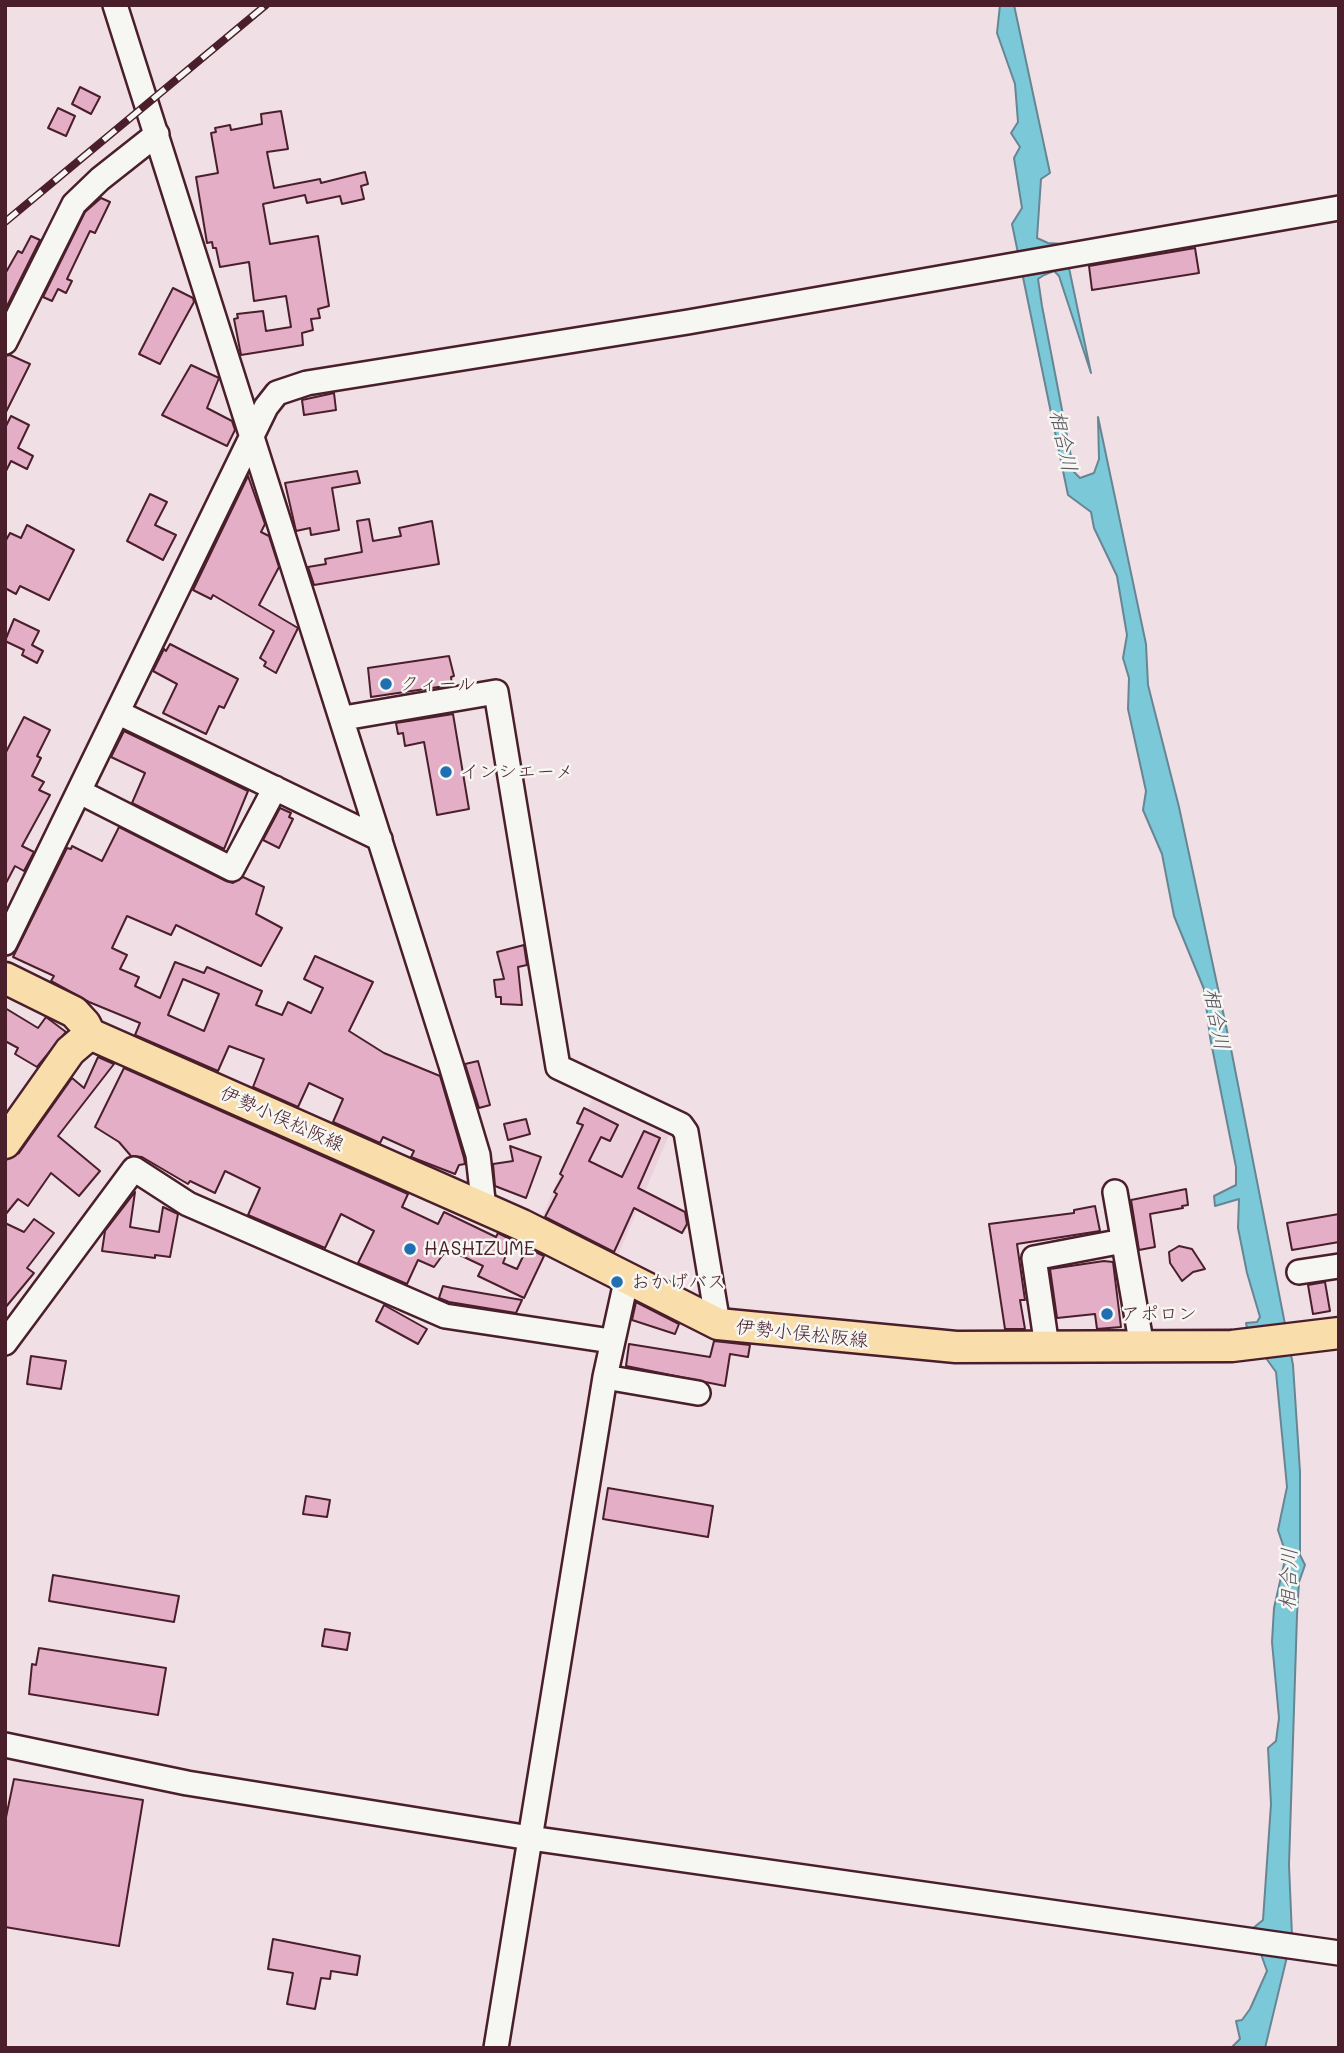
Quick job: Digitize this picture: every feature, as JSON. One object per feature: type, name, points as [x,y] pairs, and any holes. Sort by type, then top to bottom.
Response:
[{"type":"main road","points":[[5,978],[74,1012],[90,1034],[70,1051],[5,1143]]},
{"type":"main road","name":"伊勢小俣松阪線","points":[[90,1034],[484,1209],[718,1324],[956,1348],[1232,1346],[1339,1333]]},
{"type":"street","points":[[115,5],[344,718],[478,1155],[484,1209]]},
{"type":"street","points":[[5,342],[74,204],[100,178],[157,134]]},
{"type":"street","points":[[5,943],[266,407],[277,393],[307,383],[688,322],[1339,208]]},
{"type":"street","points":[[344,718],[496,692],[558,1067],[681,1125],[686,1132],[718,1324]]},
{"type":"street","points":[[119,713],[380,839]]},
{"type":"street","points":[[80,792],[232,869],[275,788]]},
{"type":"street","points":[[5,1343],[134,1169],[188,1204],[445,1316],[611,1341]]},
{"type":"street","points":[[1115,1192],[1142,1347]]},
{"type":"street","points":[[1047,1347],[1034,1258],[1124,1241]]},
{"type":"street","points":[[1298,1272],[1339,1265]]},
{"type":"street","points":[[496,2048],[611,1341],[627,1277]]},
{"type":"street","points":[[605,1377],[698,1393]]},
{"type":"street","points":[[5,1745],[200,1785],[530,1838],[1339,1953]]},
{"type":"shaded area","points":[[594,1094],[672,1128],[618,1255],[540,1222]]},
{"type":"water","name":"相合川","points":[[1000,5],[1014,5],[1050,173],[1041,179],[1037,238],[1048,243],[1064,244],[1091,373],[1059,276],[1054,271],[1044,275],[1038,279],[1042,306],[1074,472],[1080,478],[1094,473],[1099,459],[1098,417],[1146,644],[1148,685],[1179,807],[1232,1054],[1293,1365],[1300,1472],[1300,1555],[1305,1565],[1299,1582],[1297,1615],[1289,1865],[1292,1936],[1265,2048],[1231,2048],[1240,2039],[1236,2021],[1242,2020],[1250,2009],[1267,1971],[1252,1929],[1263,1920],[1271,1804],[1268,1748],[1276,1741],[1279,1718],[1272,1642],[1274,1608],[1284,1564],[1284,1548],[1278,1530],[1287,1487],[1276,1372],[1248,1333],[1246,1323],[1257,1322],[1260,1317],[1238,1228],[1239,1199],[1215,1206],[1214,1196],[1236,1185],[1236,1167],[1210,1037],[1204,989],[1174,916],[1162,854],[1143,810],[1146,791],[1128,709],[1129,678],[1123,658],[1127,635],[1117,576],[1094,528],[1091,512],[1068,495],[1012,224],[1022,208],[1014,158],[1020,147],[1011,133],[1018,122],[1015,84],[997,33]]},
{"type":"building","points":[[80,87],[100,97],[91,114],[72,104]]},
{"type":"building","points":[[58,108],[75,116],[66,136],[48,128]]},
{"type":"building","points":[[281,111],[288,149],[267,152],[274,188],[320,179],[321,183],[365,172],[368,184],[361,186],[364,199],[342,204],[340,196],[307,203],[305,195],[263,204],[270,244],[318,236],[329,306],[318,309],[320,318],[311,319],[313,330],[302,333],[303,345],[241,355],[234,319],[238,318],[237,314],[263,311],[266,331],[291,327],[286,296],[254,301],[249,262],[220,267],[216,248],[213,248],[212,242],[207,243],[196,177],[218,173],[211,133],[216,132],[215,128],[230,125],[231,130],[262,124],[261,114]]},
{"type":"building","points":[[101,198],[110,202],[95,233],[90,231],[67,279],[72,281],[66,293],[58,289],[52,301],[43,297],[85,212]]},
{"type":"building","points":[[31,236],[40,240],[5,310],[5,274],[18,251],[22,253]]},
{"type":"building","points":[[1195,248],[1199,273],[1092,290],[1089,266]]},
{"type":"building","points":[[173,288],[193,298],[194,302],[160,364],[139,354]]},
{"type":"building","points":[[10,355],[30,364],[5,414],[5,356]]},
{"type":"building","points":[[191,365],[219,378],[207,408],[232,421],[235,430],[227,446],[162,415]]},
{"type":"building","points":[[334,393],[336,410],[304,415],[302,400]]},
{"type":"building","points":[[11,416],[29,425],[18,448],[33,456],[27,469],[11,461],[5,473],[5,428]]},
{"type":"building","points":[[357,471],[360,483],[332,488],[339,530],[311,535],[310,528],[296,531],[285,483]]},
{"type":"building","points":[[248,476],[265,524],[261,532],[269,536],[279,567],[259,605],[298,628],[276,673],[264,666],[266,662],[260,658],[274,631],[213,595],[211,599],[193,590]]},
{"type":"building","points":[[150,494],[167,502],[155,525],[176,535],[163,560],[127,541]]},
{"type":"building","points":[[369,519],[373,541],[401,536],[399,528],[432,521],[439,564],[314,585],[308,567],[326,564],[325,559],[362,552],[357,521]]},
{"type":"building","points":[[27,525],[74,550],[49,600],[20,586],[16,594],[5,588],[5,542],[10,533],[21,538]]},
{"type":"building","points":[[14,619],[39,631],[32,645],[43,651],[37,663],[22,655],[24,650],[5,641]]},
{"type":"building","points":[[170,644],[238,679],[224,708],[219,706],[206,734],[163,713],[177,684],[153,671],[164,649],[166,651]]},
{"type":"building","points":[[449,656],[454,676],[451,677],[452,685],[371,697],[368,668]]},
{"type":"building","name":"インシエーメ","points":[[453,714],[469,809],[437,815],[424,742],[405,746],[403,733],[398,734],[396,723]]},
{"type":"building","points":[[24,717],[50,730],[37,756],[41,758],[32,776],[44,782],[39,790],[50,795],[22,846],[34,852],[24,871],[15,866],[5,885],[5,754]]},
{"type":"building","points":[[124,731],[248,791],[224,849],[132,803],[145,773],[111,757]]},
{"type":"building","points":[[280,808],[291,813],[289,817],[293,819],[279,848],[263,840]]},
{"type":"building","points":[[119,827],[226,881],[233,883],[243,877],[264,887],[256,914],[282,928],[261,966],[176,925],[171,935],[127,916],[112,948],[127,955],[120,969],[139,977],[135,986],[160,998],[175,962],[204,973],[207,967],[262,991],[256,1005],[282,1015],[288,1002],[311,1013],[323,988],[304,979],[315,956],[373,982],[349,1031],[384,1053],[440,1076],[465,1164],[459,1165],[455,1174],[411,1157],[414,1151],[383,1137],[380,1143],[333,1122],[343,1099],[309,1083],[298,1107],[253,1087],[264,1059],[229,1046],[218,1071],[135,1035],[140,1023],[89,1002],[51,981],[54,976],[13,957],[67,848],[71,849],[72,846],[102,861]],"holes":[[[183,979],[219,994],[204,1031],[168,1015]]]},
{"type":"building","points":[[524,945],[527,965],[518,967],[522,1005],[501,1004],[501,997],[496,997],[494,980],[504,979],[497,952]]},
{"type":"building","points":[[5,1008],[38,1028],[46,1017],[66,1032],[37,1067],[15,1054],[18,1048],[5,1041]]},
{"type":"building","points":[[98,1057],[114,1064],[58,1136],[100,1171],[79,1196],[51,1173],[28,1206],[18,1199],[5,1215],[5,1160],[19,1153],[72,1078],[84,1088]]},
{"type":"building","points":[[478,1061],[490,1105],[479,1108],[465,1064]]},
{"type":"building","points":[[124,1068],[408,1194],[402,1207],[438,1224],[444,1212],[496,1237],[498,1233],[512,1240],[503,1263],[517,1269],[527,1248],[544,1256],[524,1298],[478,1276],[483,1266],[447,1249],[434,1267],[418,1260],[407,1284],[358,1263],[374,1231],[341,1214],[325,1248],[248,1215],[260,1188],[225,1171],[215,1193],[190,1181],[188,1184],[142,1157],[131,1156],[119,1142],[95,1127]]},
{"type":"building","points":[[584,1108],[618,1125],[610,1141],[601,1137],[589,1161],[622,1177],[644,1131],[660,1138],[638,1188],[685,1212],[687,1224],[682,1233],[634,1208],[614,1252],[545,1217],[557,1194],[554,1192],[563,1176],[560,1174],[583,1125],[577,1123]]},
{"type":"building","points":[[526,1119],[530,1134],[508,1140],[504,1124]]},
{"type":"building","points":[[510,1146],[541,1157],[526,1198],[495,1186],[493,1164],[513,1161]]},
{"type":"building","points":[[1186,1189],[1188,1205],[1150,1214],[1155,1247],[1139,1250],[1131,1200]]},
{"type":"building","points":[[135,1192],[130,1227],[159,1232],[163,1207],[178,1214],[170,1257],[155,1255],[155,1258],[102,1251],[105,1231]]},
{"type":"building","points":[[1095,1206],[1100,1231],[1017,1244],[1025,1300],[1020,1300],[1025,1329],[1005,1329],[989,1224],[1074,1213],[1074,1210]]},
{"type":"building","points":[[1339,1214],[1339,1242],[1292,1250],[1287,1223]]},
{"type":"building","points":[[34,1219],[54,1233],[27,1268],[34,1273],[5,1308],[5,1223],[24,1232]]},
{"type":"building","points":[[1179,1246],[1192,1249],[1205,1269],[1193,1272],[1182,1281],[1170,1263],[1169,1252]]},
{"type":"building","points":[[1113,1262],[1121,1327],[1097,1329],[1095,1314],[1057,1318],[1050,1269]]},
{"type":"building","points":[[1325,1282],[1330,1311],[1313,1314],[1308,1285]]},
{"type":"building","points":[[443,1286],[522,1300],[516,1313],[449,1302],[439,1298]]},
{"type":"building","points":[[636,1302],[679,1324],[675,1334],[632,1320]]},
{"type":"building","points":[[384,1305],[427,1329],[418,1344],[376,1321]]},
{"type":"building","points":[[714,1341],[750,1345],[748,1357],[730,1354],[725,1386],[626,1366],[629,1344],[710,1357]]},
{"type":"building","points":[[31,1356],[66,1361],[61,1389],[27,1384]]},
{"type":"building","points":[[608,1488],[713,1506],[708,1537],[603,1519]]},
{"type":"building","points":[[306,1496],[330,1500],[327,1517],[303,1514]]},
{"type":"building","points":[[53,1575],[179,1596],[174,1622],[49,1601]]},
{"type":"building","points":[[325,1629],[350,1633],[347,1650],[322,1646]]},
{"type":"building","points":[[39,1648],[166,1668],[158,1715],[29,1694],[32,1664],[36,1665]]},
{"type":"building","points":[[14,1779],[143,1800],[119,1946],[5,1927],[5,1822]]},
{"type":"building","points":[[273,1939],[360,1956],[357,1975],[331,1971],[330,1979],[321,1978],[315,2009],[287,2004],[293,1973],[268,1969]]},
{"type":"railway","points":[[5,222],[266,5]]},
{"type":"place","name":"クィール","points":[[386,684]]},
{"type":"place","name":"インシエーメ","points":[[446,772]]},
{"type":"place","name":"HASHIZUME","points":[[410,1249]]},
{"type":"place","name":"おかげバス","points":[[617,1282]]},
{"type":"place","name":"アポロン","points":[[1107,1314]]}]
